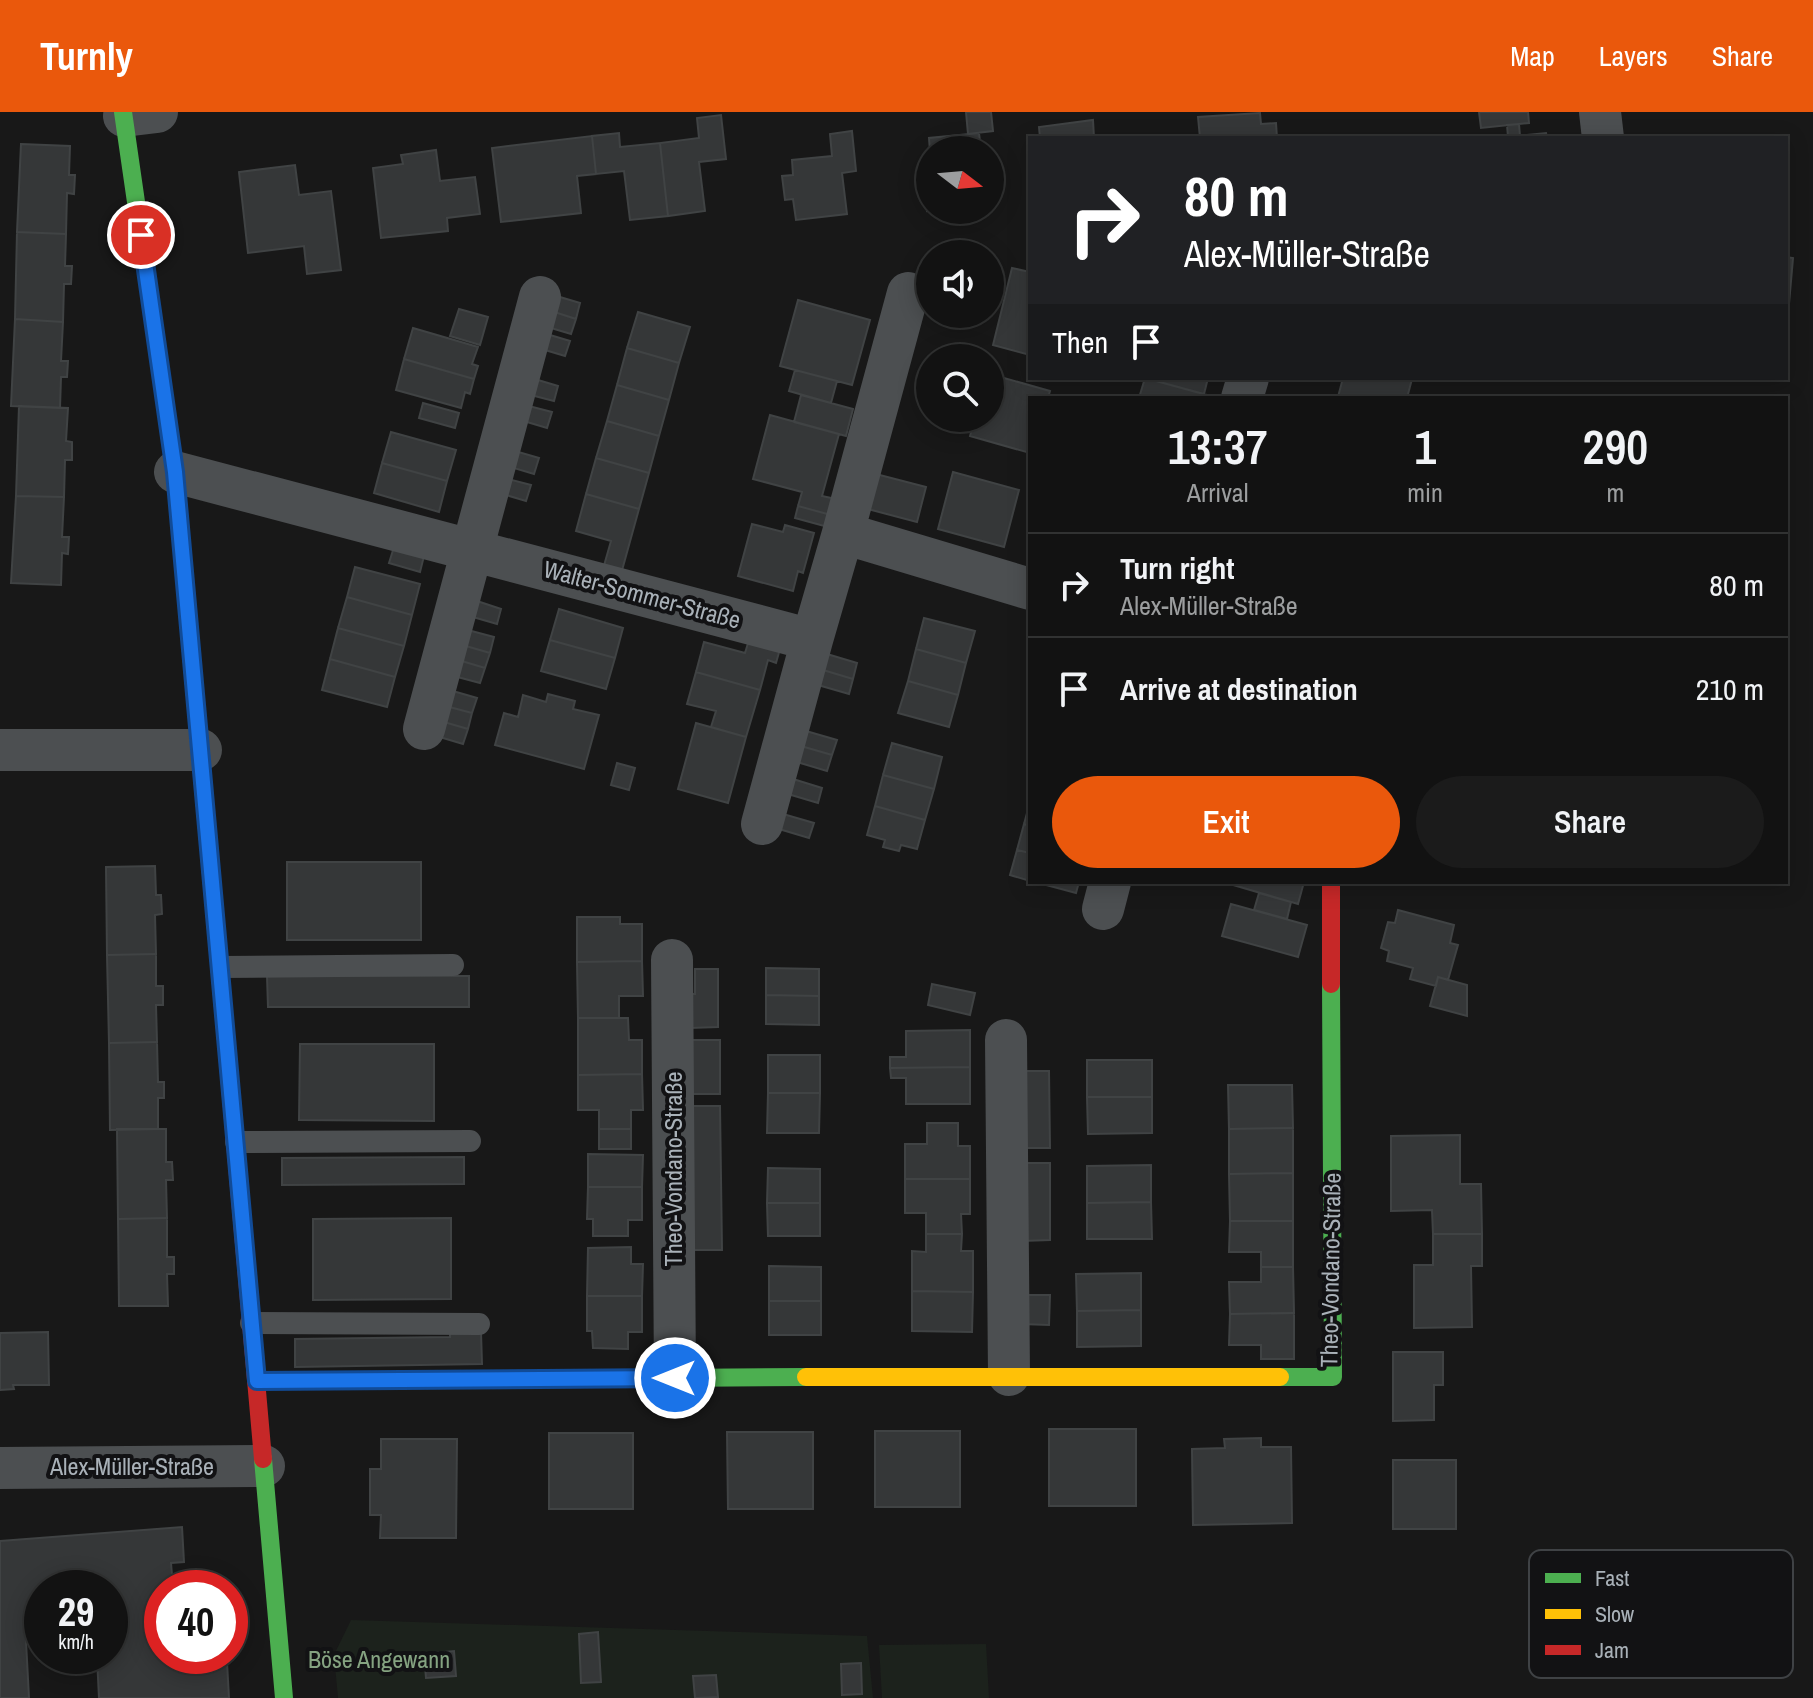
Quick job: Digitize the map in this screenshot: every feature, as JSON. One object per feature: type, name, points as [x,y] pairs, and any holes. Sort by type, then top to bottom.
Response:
[{"type":"street","points":[[1600,112],[1603,136]]},
{"type":"street","points":[[135,113],[175,472],[284,1698]]},
{"type":"street","points":[[762,824],[908,293]]},
{"type":"street","points":[[424,729],[540,297]]},
{"type":"street","name":"Walter-Sommer-Straße","points":[[175,472],[812,640]]},
{"type":"street","points":[[843,533],[1028,588]]},
{"type":"street","points":[[0,750],[201,750]]},
{"type":"street","name":"Theo-Vondano-Straße","points":[[257,1381],[1009,1375],[1333,1377],[1331,884]]},
{"type":"street","name":"Theo-Vondano-Straße","points":[[672,960],[675,1378]]},
{"type":"street","points":[[1006,1040],[1009,1375]]},
{"type":"street","name":"Alex-Müller-Straße","points":[[0,1468],[264,1466]]},
{"type":"lane","points":[[221,967],[453,965]]},
{"type":"lane","points":[[236,1142],[470,1141]]},
{"type":"lane","points":[[251,1323],[479,1324]]},
{"type":"green space","name":"Böse Angewann","points":[[351,1620],[867,1636],[873,1698],[338,1698],[334,1655]]},
{"type":"green space","points":[[986,1644],[989,1698],[882,1698],[879,1645]]},
{"type":"building","points":[[966,112],[991,112],[993,131],[968,134]]},
{"type":"building","points":[[1479,112],[1528,112],[1529,123],[1481,128]]},
{"type":"building","points":[[1260,113],[1261,124],[1276,123],[1277,136],[1200,136],[1198,117]]},
{"type":"building","points":[[721,115],[726,159],[699,162],[705,211],[668,216],[660,143],[699,138],[697,118]]},
{"type":"building","points":[[1093,120],[1094,136],[1040,136],[1039,127]]},
{"type":"building","points":[[1519,124],[1520,136],[1508,136],[1507,125]]},
{"type":"building","points":[[852,131],[856,171],[842,173],[847,214],[796,220],[793,199],[785,200],[782,176],[793,175],[792,160],[832,156],[830,134]]},
{"type":"building","points":[[619,133],[620,147],[660,143],[668,216],[630,220],[624,171],[596,174],[592,136]]},
{"type":"building","points":[[979,133],[979,136],[949,136]]},
{"type":"building","points":[[1546,133],[1547,136],[1518,136]]},
{"type":"building","points":[[592,136],[596,174],[577,176],[581,213],[501,222],[492,148]]},
{"type":"building","points":[[21,144],[70,146],[69,175],[75,175],[74,194],[67,193],[66,234],[17,232]]},
{"type":"building","points":[[436,150],[440,181],[475,177],[480,214],[447,218],[448,231],[381,238],[373,168],[403,164],[401,155]]},
{"type":"building","points":[[295,165],[299,195],[331,191],[341,270],[307,274],[304,246],[248,253],[239,172]]},
{"type":"building","points":[[17,232],[66,234],[65,266],[72,266],[71,284],[64,284],[63,322],[15,319]]},
{"type":"building","points":[[1788,257],[1793,258],[1788,316]]},
{"type":"building","points":[[1012,268],[1028,272],[1028,354],[1004,348],[1004,344],[993,344],[997,328],[1004,328],[1004,300]]},
{"type":"building","points":[[550,294],[580,303],[576,319],[545,309]]},
{"type":"building","points":[[798,300],[870,320],[852,385],[780,366]]},
{"type":"building","points":[[459,309],[488,317],[480,345],[450,336]]},
{"type":"building","points":[[545,309],[576,319],[571,334],[541,325]]},
{"type":"building","points":[[638,312],[690,327],[679,363],[627,348]]},
{"type":"building","points":[[15,319],[63,322],[61,361],[68,361],[67,377],[61,377],[60,408],[11,406]]},
{"type":"building","points":[[413,328],[478,347],[472,364],[478,366],[474,379],[404,359]]},
{"type":"building","points":[[540,332],[570,341],[565,356],[535,347]]},
{"type":"building","points":[[627,348],[679,363],[669,400],[617,385]]},
{"type":"building","points":[[404,359],[474,379],[470,394],[465,392],[461,408],[396,390]]},
{"type":"building","points":[[795,370],[837,381],[831,403],[789,391]]},
{"type":"building","points":[[528,377],[558,386],[554,401],[523,393]]},
{"type":"building","points":[[1004,378],[1050,391],[1049,396],[1028,396],[1028,452],[970,436],[971,432],[1004,432]]},
{"type":"building","points":[[1144,380],[1207,395],[1207,396],[1140,396]]},
{"type":"building","points":[[1152,380],[1208,380],[1204,394]]},
{"type":"building","points":[[1342,380],[1412,380],[1408,396],[1338,396]]},
{"type":"building","points":[[617,385],[669,400],[659,436],[607,421]]},
{"type":"building","points":[[801,395],[853,409],[846,436],[794,422]]},
{"type":"building","points":[[423,403],[459,413],[455,428],[419,418]]},
{"type":"building","points":[[521,404],[552,412],[547,428],[517,419]]},
{"type":"building","points":[[19,406],[68,408],[66,441],[72,442],[72,460],[65,460],[64,497],[16,496]]},
{"type":"building","points":[[770,415],[839,434],[822,496],[836,499],[831,515],[798,506],[802,492],[753,479]]},
{"type":"building","points":[[607,421],[659,436],[649,473],[596,458]]},
{"type":"building","points":[[391,432],[456,450],[447,481],[382,463]]},
{"type":"building","points":[[508,449],[539,458],[534,474],[504,465]]},
{"type":"building","points":[[596,458],[649,473],[639,509],[586,494]]},
{"type":"building","points":[[382,463],[447,481],[439,512],[374,493]]},
{"type":"building","points":[[953,472],[1019,490],[1004,547],[938,529]]},
{"type":"building","points":[[872,473],[926,487],[917,522],[864,508]]},
{"type":"building","points":[[500,477],[531,485],[526,501],[496,492]]},
{"type":"building","points":[[586,494],[639,509],[621,574],[603,569],[611,541],[576,531]]},
{"type":"building","points":[[16,496],[64,497],[62,537],[69,537],[68,554],[62,553],[61,585],[11,583]]},
{"type":"building","points":[[798,506],[831,515],[828,527],[795,518]]},
{"type":"building","points":[[752,524],[783,532],[785,525],[814,533],[803,573],[798,571],[793,591],[738,576]]},
{"type":"building","points":[[394,547],[424,556],[420,572],[389,563]]},
{"type":"building","points":[[355,567],[420,584],[412,615],[347,597]]},
{"type":"building","points":[[347,597],[412,615],[404,646],[338,628]]},
{"type":"building","points":[[471,599],[501,609],[497,624],[466,615]]},
{"type":"building","points":[[559,609],[623,628],[615,658],[550,640]]},
{"type":"building","points":[[924,618],[975,631],[966,663],[916,649]]},
{"type":"building","points":[[338,628],[404,646],[395,677],[330,659]]},
{"type":"building","points":[[464,629],[494,637],[490,653],[459,644]]},
{"type":"building","points":[[550,640],[615,658],[606,689],[541,671]]},
{"type":"building","points":[[749,640],[780,649],[776,663],[768,660],[760,690],[696,672],[704,642],[745,653]]},
{"type":"building","points":[[459,644],[490,653],[485,668],[455,659]]},
{"type":"building","points":[[916,649],[966,663],[958,695],[908,681]]},
{"type":"building","points":[[827,654],[857,663],[853,679],[823,670]]},
{"type":"building","points":[[330,659],[395,677],[387,707],[322,690]]},
{"type":"building","points":[[455,659],[485,668],[480,683],[450,675]]},
{"type":"building","points":[[823,670],[853,679],[849,694],[818,685]]},
{"type":"building","points":[[696,672],[760,690],[746,737],[711,727],[716,711],[687,704]]},
{"type":"building","points":[[908,681],[958,695],[949,727],[898,713]]},
{"type":"building","points":[[446,689],[477,698],[472,713],[442,705]]},
{"type":"building","points":[[548,694],[575,701],[573,709],[599,715],[584,769],[495,745],[504,713],[518,717],[523,695],[546,702]]},
{"type":"building","points":[[442,705],[472,713],[468,729],[437,720]]},
{"type":"building","points":[[437,720],[468,729],[463,744],[433,735]]},
{"type":"building","points":[[696,723],[746,737],[728,803],[678,789]]},
{"type":"building","points":[[806,731],[837,740],[832,755],[801,746]]},
{"type":"building","points":[[892,743],[942,757],[934,789],[883,775]]},
{"type":"building","points":[[801,746],[832,755],[827,771],[797,762]]},
{"type":"building","points":[[617,763],[635,768],[629,790],[611,785]]},
{"type":"building","points":[[883,775],[934,789],[925,820],[875,806]]},
{"type":"building","points":[[793,779],[822,788],[818,803],[788,794]]},
{"type":"building","points":[[875,806],[925,820],[917,849],[901,845],[899,851],[883,847],[885,840],[867,835]]},
{"type":"building","points":[[783,814],[814,823],[809,838],[779,829]]},
{"type":"building","points":[[1024,824],[1028,825],[1028,853],[1017,850]]},
{"type":"building","points":[[1017,850],[1028,853],[1028,880],[1010,875]]},
{"type":"building","points":[[287,862],[421,862],[421,940],[287,940]]},
{"type":"building","points":[[155,866],[156,895],[161,895],[162,914],[155,915],[156,954],[107,955],[106,867]]},
{"type":"building","points":[[1042,884],[1078,884],[1076,893]]},
{"type":"building","points":[[1230,884],[1303,884],[1298,904]]},
{"type":"building","points":[[1259,893],[1291,902],[1287,919],[1254,910]]},
{"type":"building","points":[[1231,904],[1307,925],[1298,957],[1222,936]]},
{"type":"building","points":[[1398,910],[1454,925],[1450,943],[1458,945],[1448,980],[1438,977],[1436,986],[1410,979],[1413,968],[1387,961],[1389,951],[1381,948],[1388,922],[1395,923]]},
{"type":"building","points":[[577,917],[620,917],[620,924],[642,924],[642,961],[577,962]]},
{"type":"building","points":[[156,954],[156,986],[163,986],[163,1005],[156,1005],[157,1042],[109,1043],[107,955]]},
{"type":"building","points":[[642,961],[643,996],[619,996],[619,1018],[578,1018],[577,962]]},
{"type":"building","points":[[766,968],[819,969],[819,996],[766,995]]},
{"type":"building","points":[[695,969],[718,969],[718,1027],[690,1028],[690,994],[695,994]]},
{"type":"building","points":[[267,976],[469,976],[469,1007],[268,1007]]},
{"type":"building","points":[[1438,977],[1467,985],[1467,1016],[1430,1006]]},
{"type":"building","points":[[932,984],[975,993],[970,1015],[928,1005]]},
{"type":"building","points":[[766,995],[819,996],[819,1025],[766,1024]]},
{"type":"building","points":[[578,1018],[628,1018],[629,1040],[642,1040],[642,1074],[578,1075]]},
{"type":"building","points":[[970,1030],[970,1067],[890,1068],[890,1057],[906,1057],[906,1031]]},
{"type":"building","points":[[692,1040],[720,1040],[720,1094],[692,1094]]},
{"type":"building","points":[[157,1042],[158,1082],[164,1082],[164,1098],[158,1098],[158,1129],[110,1130],[109,1043]]},
{"type":"building","points":[[300,1044],[434,1044],[434,1121],[299,1120]]},
{"type":"building","points":[[768,1055],[820,1055],[820,1093],[768,1093]]},
{"type":"building","points":[[1087,1060],[1152,1060],[1152,1097],[1087,1097]]},
{"type":"building","points":[[970,1067],[970,1104],[906,1104],[906,1078],[891,1078],[890,1068]]},
{"type":"building","points":[[1020,1071],[1049,1071],[1050,1148],[1021,1148]]},
{"type":"building","points":[[642,1074],[643,1110],[631,1110],[631,1129],[599,1129],[599,1110],[578,1110],[578,1075]]},
{"type":"building","points":[[1228,1085],[1292,1085],[1293,1128],[1229,1129]]},
{"type":"building","points":[[768,1093],[820,1093],[819,1133],[767,1133]]},
{"type":"building","points":[[1087,1097],[1152,1097],[1152,1133],[1088,1134]]},
{"type":"building","points":[[691,1106],[720,1106],[722,1250],[693,1250]]},
{"type":"building","points":[[927,1123],[958,1123],[958,1146],[970,1146],[970,1179],[905,1179],[905,1144],[927,1144]]},
{"type":"building","points":[[1293,1128],[1293,1173],[1229,1174],[1229,1129]]},
{"type":"building","points":[[117,1129],[166,1129],[166,1162],[172,1162],[173,1180],[166,1180],[167,1218],[118,1219]]},
{"type":"building","points":[[599,1129],[631,1129],[631,1149],[599,1149]]},
{"type":"building","points":[[1460,1135],[1460,1184],[1481,1184],[1482,1234],[1433,1234],[1432,1210],[1391,1211],[1391,1136]]},
{"type":"building","points":[[588,1154],[643,1155],[642,1187],[588,1187]]},
{"type":"building","points":[[464,1157],[464,1184],[282,1185],[282,1158]]},
{"type":"building","points":[[1021,1163],[1050,1163],[1050,1240],[1022,1241]]},
{"type":"building","points":[[1151,1165],[1151,1202],[1087,1203],[1087,1166]]},
{"type":"building","points":[[768,1168],[820,1169],[820,1203],[767,1203]]},
{"type":"building","points":[[1293,1173],[1293,1221],[1230,1221],[1229,1174]]},
{"type":"building","points":[[905,1179],[970,1179],[970,1214],[961,1214],[962,1234],[926,1234],[926,1213],[905,1213]]},
{"type":"building","points":[[588,1187],[642,1187],[642,1220],[628,1220],[628,1236],[593,1236],[593,1219],[587,1219]]},
{"type":"building","points":[[1151,1202],[1152,1239],[1087,1239],[1087,1203]]},
{"type":"building","points":[[767,1203],[820,1203],[820,1236],[768,1236]]},
{"type":"building","points":[[167,1218],[167,1257],[174,1257],[174,1274],[167,1274],[168,1306],[119,1306],[118,1219]]},
{"type":"building","points":[[451,1218],[451,1299],[313,1300],[313,1219]]},
{"type":"building","points":[[1230,1221],[1293,1221],[1293,1267],[1261,1267],[1261,1252],[1229,1252]]},
{"type":"building","points":[[926,1234],[962,1234],[961,1251],[973,1251],[973,1292],[912,1291],[912,1251],[926,1252]]},
{"type":"building","points":[[1433,1234],[1482,1234],[1482,1266],[1471,1266],[1472,1327],[1414,1328],[1414,1265],[1433,1265]]},
{"type":"building","points":[[631,1247],[631,1264],[643,1264],[642,1296],[587,1296],[588,1248]]},
{"type":"building","points":[[769,1266],[821,1267],[821,1301],[769,1301]]},
{"type":"building","points":[[1261,1267],[1293,1267],[1294,1313],[1230,1314],[1229,1282],[1261,1282]]},
{"type":"building","points":[[1141,1273],[1141,1310],[1077,1311],[1076,1274]]},
{"type":"building","points":[[912,1291],[973,1292],[972,1332],[912,1331]]},
{"type":"building","points":[[1021,1295],[1050,1295],[1049,1325],[1021,1324]]},
{"type":"building","points":[[587,1296],[642,1296],[642,1332],[628,1332],[628,1349],[593,1348],[592,1331],[587,1331]]},
{"type":"building","points":[[769,1301],[821,1301],[821,1335],[769,1335]]},
{"type":"building","points":[[1141,1310],[1141,1346],[1077,1347],[1077,1311]]},
{"type":"building","points":[[1294,1313],[1294,1359],[1261,1359],[1261,1345],[1229,1345],[1230,1314]]},
{"type":"building","points":[[48,1332],[49,1385],[13,1385],[14,1389],[0,1390],[0,1333]]},
{"type":"building","points":[[481,1332],[482,1364],[295,1367],[295,1339],[450,1337],[450,1333]]},
{"type":"building","points":[[1393,1352],[1443,1352],[1443,1385],[1434,1385],[1434,1420],[1393,1421]]},
{"type":"building","points":[[1049,1429],[1136,1429],[1136,1506],[1049,1506]]},
{"type":"building","points":[[875,1431],[960,1431],[960,1507],[875,1507]]},
{"type":"building","points":[[727,1432],[813,1432],[813,1509],[728,1509]]},
{"type":"building","points":[[549,1433],[633,1433],[633,1509],[549,1509]]},
{"type":"building","points":[[1261,1438],[1261,1447],[1291,1447],[1292,1523],[1193,1525],[1192,1449],[1225,1448],[1224,1439]]},
{"type":"building","points":[[381,1439],[457,1439],[456,1538],[380,1538],[381,1515],[370,1515],[370,1469],[381,1469]]},
{"type":"building","points":[[1393,1460],[1456,1460],[1456,1529],[1393,1529]]},
{"type":"building","points":[[182,1527],[184,1562],[171,1563],[172,1570],[144,1570],[144,1674],[228,1674],[229,1698],[99,1698],[98,1674],[128,1674],[128,1570],[24,1570],[24,1674],[28,1674],[29,1698],[0,1698],[0,1541]]},
{"type":"building","points":[[598,1632],[601,1682],[581,1683],[579,1634]]},
{"type":"building","points":[[454,1651],[456,1676],[426,1678],[424,1654]]},
{"type":"building","points":[[861,1663],[862,1694],[842,1695],[841,1664]]},
{"type":"building","points":[[716,1675],[718,1697],[695,1698],[693,1676]]},
{"type":"traffic: fast","points":[[123,112],[175,472],[191,652]]},
{"type":"traffic: fast","points":[[1280,1377],[1333,1377],[1331,984]]},
{"type":"traffic: fast","points":[[257,1381],[806,1377]]},
{"type":"traffic: fast","points":[[263,1459],[284,1698]]},
{"type":"traffic: slow","points":[[191,652],[226,1040]]},
{"type":"traffic: slow","points":[[806,1377],[1280,1377]]},
{"type":"traffic: jam","points":[[1331,884],[1331,984]]},
{"type":"traffic: jam","points":[[226,1040],[263,1459]]},
{"type":"route","points":[[141,235],[175,472],[257,1381],[675,1378]]}]
